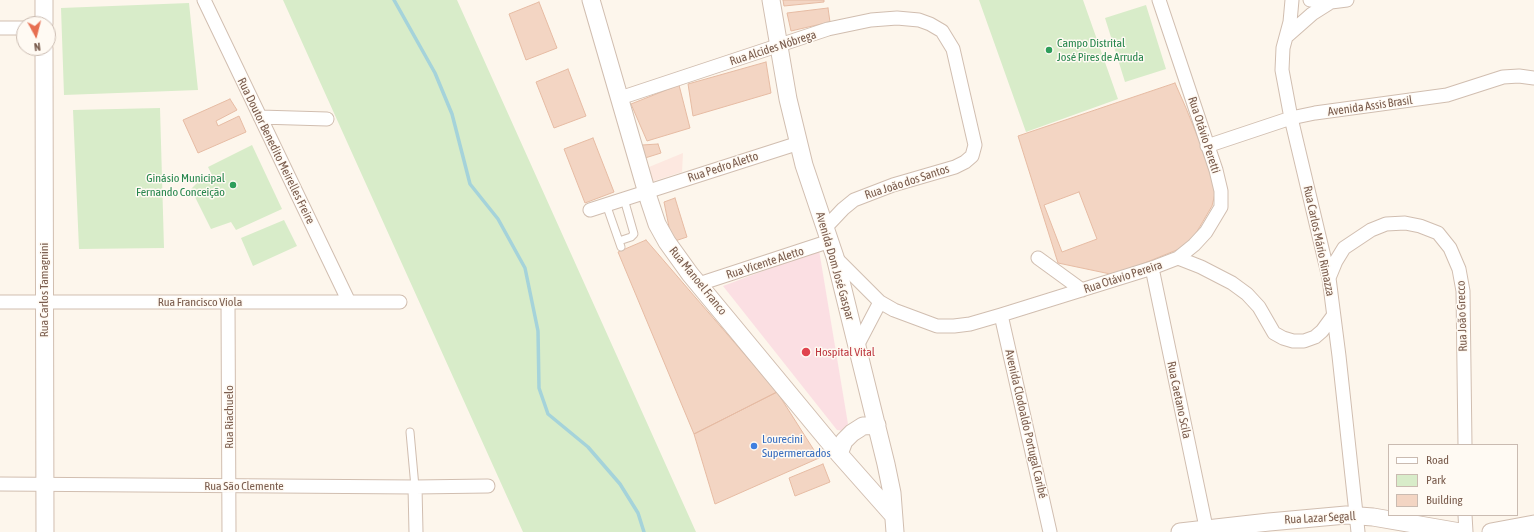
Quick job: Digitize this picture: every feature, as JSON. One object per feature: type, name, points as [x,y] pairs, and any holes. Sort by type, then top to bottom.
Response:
[{"type":"street","points":[[44,0],[44,16]]},
{"type":"street","name":"Rua Doutor Benedito Meirelles Freire","points":[[204,0],[349,302]]},
{"type":"street","name":"Rua Manoel Franco","points":[[591,0],[657,224],[667,242],[699,284],[839,454],[893,515]]},
{"type":"street","name":"Avenida Dom José Gaspar","points":[[771,0],[788,99],[804,165],[830,242],[877,425],[892,493],[895,532]]},
{"type":"street","name":"Rua Otávio Peretti","points":[[1159,0],[1216,170],[1221,191],[1221,207],[1206,232],[1194,245],[1178,258]]},
{"type":"street","name":"Rua Carlos Mário Rimazza","points":[[1292,0],[1290,22],[1283,48],[1282,70],[1291,118],[1329,278],[1358,524]]},
{"type":"street","points":[[1310,0],[1331,2],[1347,0]]},
{"type":"street","points":[[1287,36],[1312,14],[1331,2]]},
{"type":"street","name":"Rua Alcides Nóbrega","points":[[620,98],[828,29],[871,20],[897,18],[919,20],[942,31],[953,49],[975,145],[972,156]]},
{"type":"street","points":[[0,28],[16,28]]},
{"type":"street","name":"Rua Carlos Tamagnini","points":[[44,56],[45,532]]},
{"type":"street","name":"Avenida Assis Brasil","points":[[1207,146],[1291,118],[1316,113],[1447,95],[1503,76],[1534,78]]},
{"type":"street","points":[[260,117],[327,119]]},
{"type":"street","name":"Rua Pedro Aletto","points":[[590,210],[799,143]]},
{"type":"street","name":"Rua João dos Santos","points":[[830,242],[843,209],[854,200],[893,185],[955,167],[965,162],[972,156]]},
{"type":"street","name":"Rua João Grecco","points":[[1329,278],[1336,261],[1344,248],[1371,230],[1386,224],[1405,223],[1420,226],[1438,233],[1450,248],[1459,269],[1463,291],[1465,444]]},
{"type":"street","name":"Rua Vicente Aletto","points":[[699,284],[830,242]]},
{"type":"street","name":"Rua Otávio Pereira","points":[[830,242],[880,302],[894,310],[937,326],[970,324],[1152,268],[1178,258],[1201,267],[1232,283],[1247,294],[1259,307],[1274,332],[1283,338],[1293,341],[1304,341],[1315,337],[1322,331],[1333,316]]},
{"type":"street","points":[[1038,258],[1082,290]]},
{"type":"street","name":"Rua Caetano Scila","points":[[1152,268],[1206,531]]},
{"type":"street","name":"Rua Francisco Viola","points":[[0,302],[400,302]]},
{"type":"street","name":"Rua Riachuelo","points":[[228,302],[229,532]]},
{"type":"street","points":[[857,346],[880,302]]},
{"type":"street","name":"Avenida Clodoaldo Portugal Caribé","points":[[1001,315],[1050,532]]},
{"type":"street","points":[[839,454],[844,441],[852,433],[863,426],[877,425]]},
{"type":"street","points":[[857,473],[865,475],[873,474],[882,469],[886,464]]},
{"type":"street","name":"Rua São Clemente","points":[[0,484],[415,487],[488,486]]},
{"type":"street","points":[[415,487],[416,532]]},
{"type":"street","points":[[1465,516],[1466,532]]},
{"type":"street","name":"Rua Lazar Segall","points":[[1180,532],[1206,531],[1312,517],[1358,524],[1379,518],[1460,532]]},
{"type":"street","points":[[1491,532],[1534,524]]},
{"type":"lane","points":[[606,204],[620,244],[634,234],[624,199]]},
{"type":"lane","points":[[410,432],[415,487]]},
{"type":"shaded area","points":[[683,153],[682,172],[651,182],[649,167]]},
{"type":"shaded area","name":"Hospital Vital","points":[[819,250],[848,424],[844,431],[837,430],[723,286]]},
{"type":"green space","points":[[283,0],[457,0],[696,532],[523,532]]},
{"type":"green space","name":"Campo Distrital José Pires de Arruda","points":[[979,0],[1083,0],[1118,99],[1026,132]]},
{"type":"green space","points":[[189,3],[198,90],[64,95],[61,8]]},
{"type":"green space","points":[[1146,5],[1166,69],[1125,82],[1105,18]]},
{"type":"green space","points":[[160,108],[164,248],[79,249],[73,110]]},
{"type":"green space","name":"Ginásio Municipal Fernando Conceição","points":[[252,145],[282,209],[236,230],[231,222],[211,229],[191,189],[199,181],[213,177],[208,167]]},
{"type":"green space","points":[[284,220],[297,246],[253,266],[241,238]]},
{"type":"building","points":[[783,0],[824,0],[824,2],[784,6]]},
{"type":"building","points":[[539,2],[557,48],[526,60],[509,14]]},
{"type":"building","points":[[828,8],[830,22],[791,31],[787,13]]},
{"type":"building","points":[[766,62],[771,93],[693,116],[688,84]]},
{"type":"building","points":[[568,69],[586,116],[554,128],[536,82]]},
{"type":"building","points":[[1175,83],[1217,185],[1212,206],[1189,245],[1115,275],[1058,263],[1018,136]]},
{"type":"building","points":[[679,85],[690,128],[647,141],[631,104]]},
{"type":"building","points":[[230,99],[237,110],[216,121],[218,126],[239,116],[246,132],[198,153],[183,120]]},
{"type":"building","points":[[593,138],[614,192],[585,203],[564,149]]},
{"type":"building","points":[[658,144],[661,153],[645,158],[642,145]]},
{"type":"building","points":[[1079,192],[1097,239],[1062,252],[1044,205]]},
{"type":"building","points":[[675,198],[687,237],[672,242],[664,202]]},
{"type":"building","points":[[646,240],[777,392],[694,434],[618,252]]},
{"type":"building","name":"Lourecini Supermercados","points":[[777,392],[819,458],[715,504],[694,434]]},
{"type":"building","points":[[823,464],[830,482],[795,496],[789,478]]},
{"type":"waterway","points":[[394,0],[435,73],[452,114],[470,184],[498,219],[525,268],[538,331],[539,388],[548,414],[588,447],[620,484],[638,513],[644,532]]},
{"type":"place","name":"Campo Distrital José Pires de Arruda","points":[[1049,50]]},
{"type":"place","name":"Ginásio Municipal Fernando Conceição","points":[[233,185]]},
{"type":"place","name":"Hospital Vital","points":[[806,352]]},
{"type":"place","name":"Lourecini Supermercados","points":[[754,446]]}]
